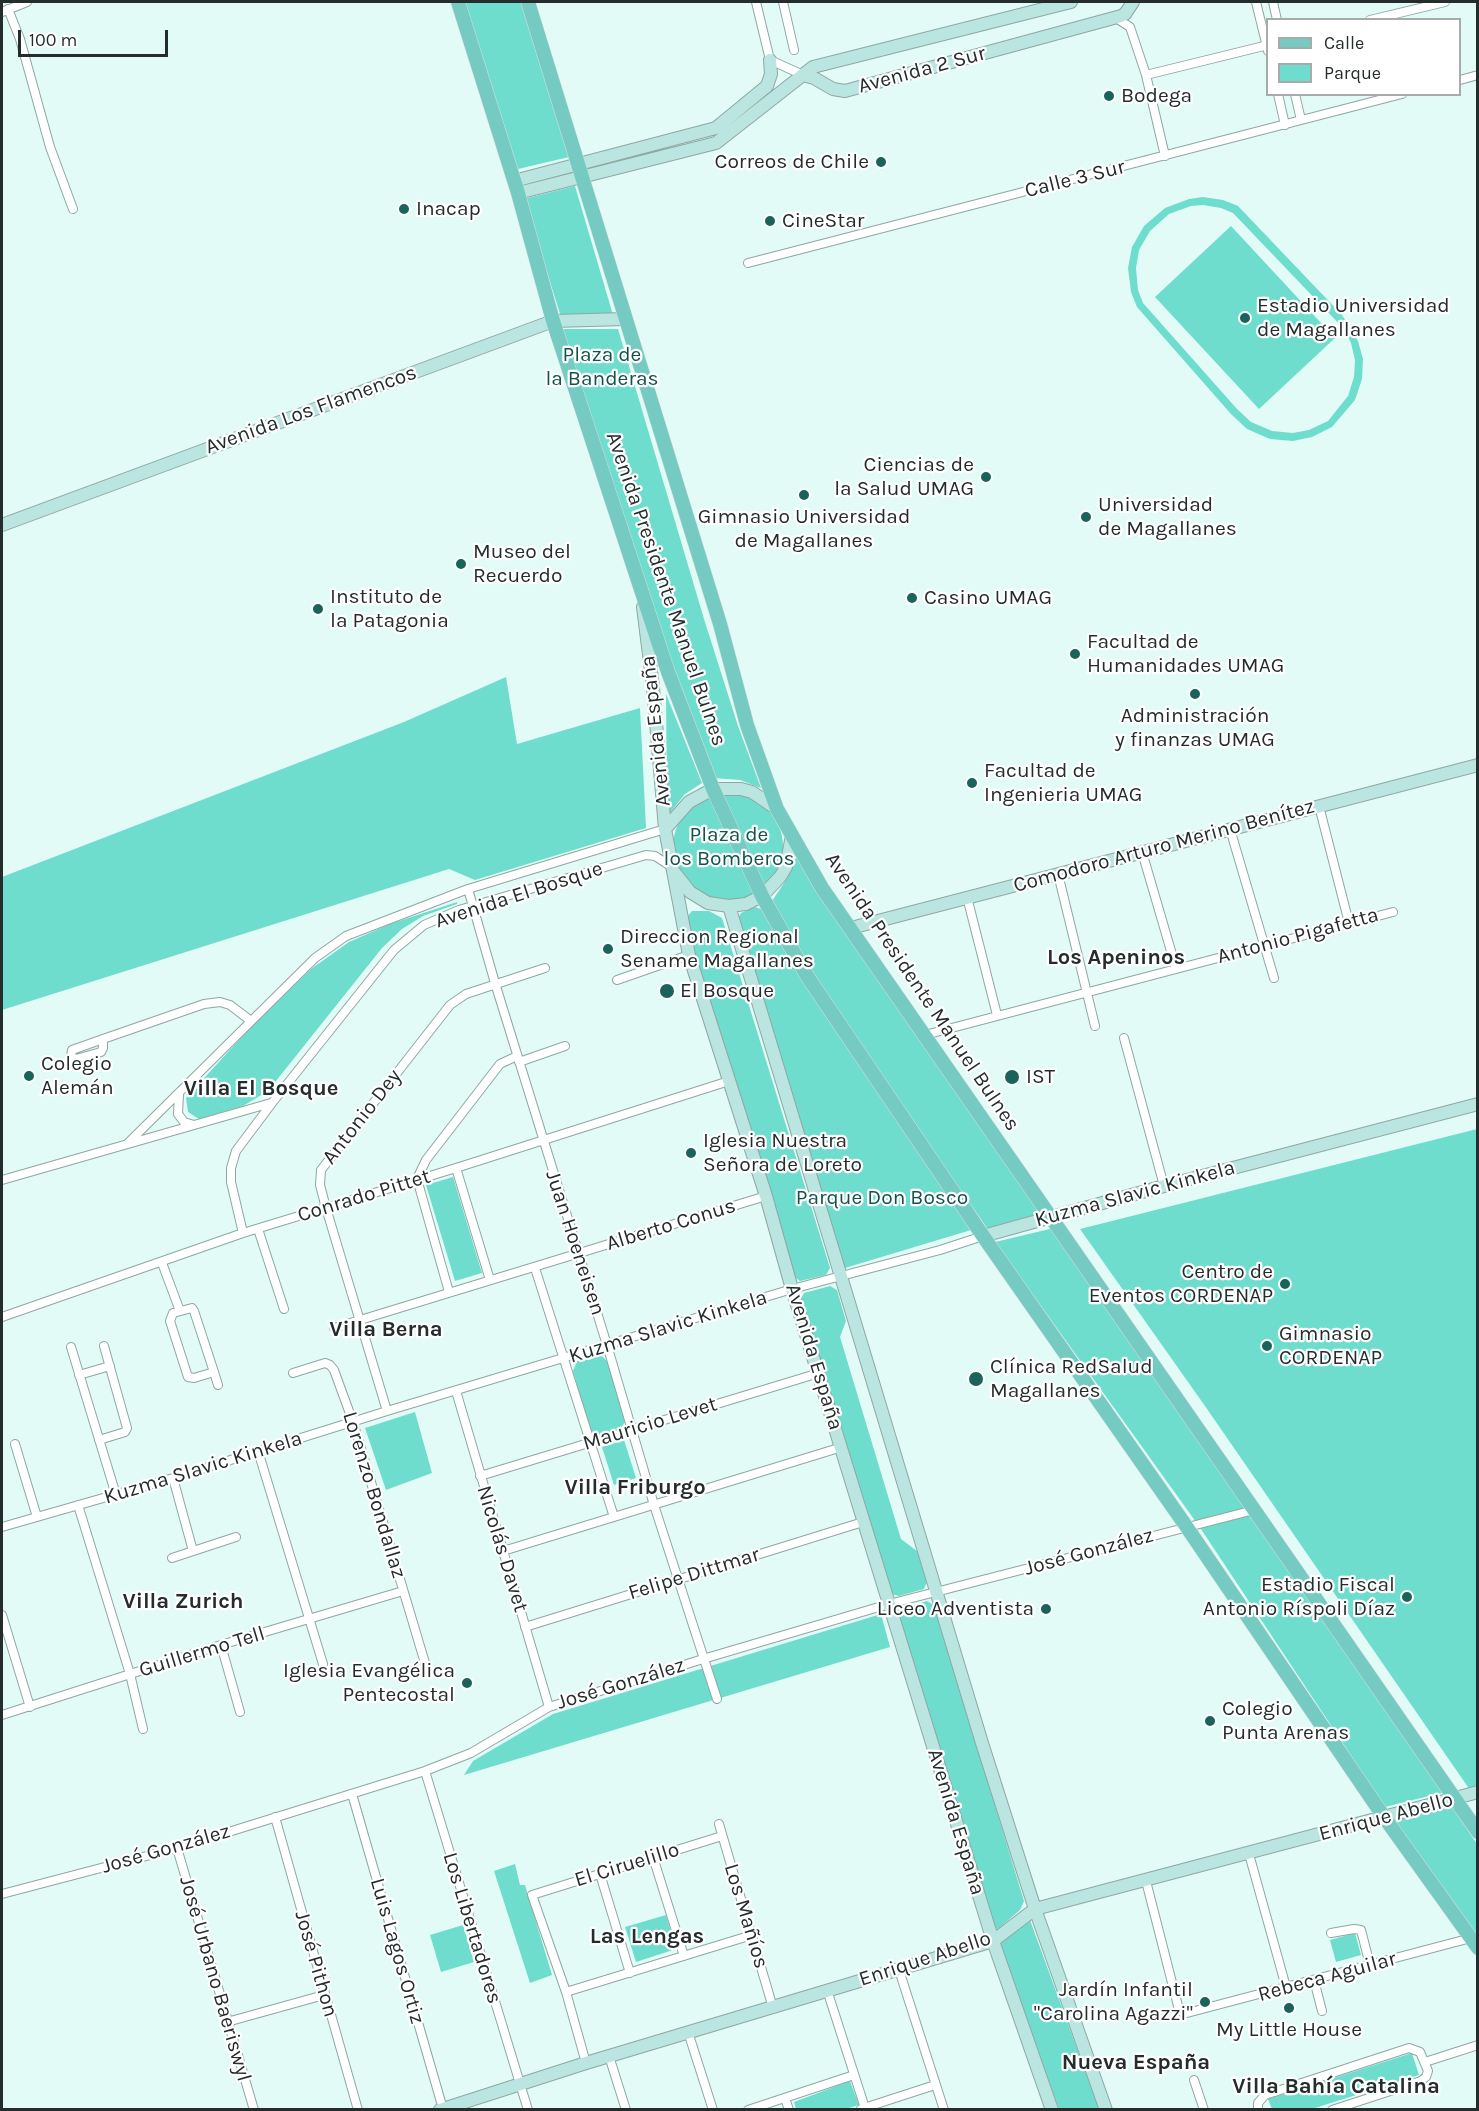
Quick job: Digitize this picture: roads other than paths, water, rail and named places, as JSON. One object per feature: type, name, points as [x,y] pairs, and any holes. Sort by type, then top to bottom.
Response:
[{"type":"main road","name":"Avenida Presidente Manuel Bulnes","points":[[458,2],[516,187],[553,321],[640,591],[713,789],[762,896],[807,976],[983,1236],[1186,1526],[1384,1817],[1474,1943]]},
{"type":"main road","name":"Avenida Presidente Manuel Bulnes","points":[[528,2],[720,624],[747,725],[777,809],[822,888],[1478,1832]]},
{"type":"main road","name":"Avenida 2 Sur","points":[[803,75],[813,67],[1040,6],[1071,2]]},
{"type":"main road","name":"Avenida 2 Sur","points":[[803,75],[814,78],[832,89],[845,91],[1116,18],[1125,14],[1133,2]]},
{"type":"main road","points":[[516,187],[578,163],[716,128],[767,86],[771,74],[770,60]]},
{"type":"main road","points":[[516,187],[582,178],[716,143],[803,75]]},
{"type":"main road","name":"Avenida Los Flamencos","points":[[2,525],[553,321],[625,319]]},
{"type":"main road","name":"Avenida España","points":[[640,591],[653,687],[665,829],[689,955],[766,1196],[792,1289],[993,1941],[1052,2109]]},
{"type":"main road","name":"Comodoro Arturo Merino Benítez","points":[[851,928],[1478,765]]},
{"type":"main road","points":[[665,829],[689,802],[713,789],[741,789],[762,798],[777,809]]},
{"type":"main road","points":[[672,867],[682,884],[698,898],[718,906],[746,904],[772,888],[786,867],[792,835]]},
{"type":"main road","points":[[729,906],[936,1592],[1035,1909],[1106,2109]]},
{"type":"main road","name":"Kuzma Slavic Kinkela","points":[[983,1236],[1051,1216],[1478,1104]]},
{"type":"main road","name":"Enrique Abello","points":[[442,2109],[586,2063],[993,1941],[1035,1909],[1478,1792]]},
{"type":"street","points":[[27,2],[4,10],[20,39],[50,147],[73,209]]},
{"type":"street","points":[[756,2],[770,60],[803,75]]},
{"type":"street","points":[[783,2],[795,50]]},
{"type":"street","points":[[1256,2],[1266,43]]},
{"type":"street","points":[[1273,2],[1277,18]]},
{"type":"street","points":[[1378,18],[1445,2]]},
{"type":"street","points":[[1116,18],[1130,27],[1146,75],[1165,156]]},
{"type":"street","points":[[1146,75],[1266,47]]},
{"type":"street","points":[[1461,80],[1478,75]]},
{"type":"street","points":[[1278,96],[1285,125]]},
{"type":"street","points":[[1295,96],[1301,120]]},
{"type":"street","name":"Calle 3 Sur","points":[[748,263],[1394,96]]},
{"type":"street","points":[[1319,806],[1350,923]]},
{"type":"street","name":"Avenida El Bosque","points":[[127,1144],[315,958],[346,936],[468,889],[665,829]]},
{"type":"street","points":[[1230,829],[1274,978]]},
{"type":"street","points":[[1143,852],[1176,968]]},
{"type":"street","name":"Avenida El Bosque","points":[[2,1180],[272,1103],[394,950],[424,925],[459,910],[646,855],[656,856],[672,867]]},
{"type":"street","points":[[1058,874],[1095,1026]]},
{"type":"street","name":"Juan Hoeneisen","points":[[468,889],[654,1505],[717,1699]]},
{"type":"street","points":[[967,897],[997,1015]]},
{"type":"street","name":"Antonio Pigafetta","points":[[925,1035],[1393,912]]},
{"type":"street","points":[[617,980],[689,955]]},
{"type":"street","name":"Antonio Dey","points":[[387,1411],[326,1208],[320,1185],[321,1170],[450,1005],[465,994],[545,968]]},
{"type":"street","points":[[103,1039],[204,1004],[220,1002],[230,1005],[251,1021]]},
{"type":"street","points":[[1124,1038],[1164,1186]]},
{"type":"street","points":[[449,1292],[417,1179],[426,1160],[500,1064],[565,1046]]},
{"type":"street","name":"Conrado Pittet","points":[[2,1317],[243,1233],[729,1081]]},
{"type":"street","points":[[178,1094],[178,1114],[184,1122],[194,1125]]},
{"type":"street","points":[[243,1233],[231,1182],[231,1168],[236,1151],[272,1103]]},
{"type":"street","points":[[456,1168],[489,1280]]},
{"type":"street","name":"Alberto Conus","points":[[334,1328],[766,1196]]},
{"type":"street","points":[[258,1229],[284,1309]]},
{"type":"street","name":"Kuzma Slavic Kinkela","points":[[2,1527],[173,1478],[792,1289],[940,1250],[983,1236]]},
{"type":"street","points":[[162,1263],[180,1311]]},
{"type":"street","points":[[535,1268],[614,1517]]},
{"type":"street","points":[[214,1372],[194,1378],[187,1375],[170,1321],[172,1313],[192,1308],[214,1372],[218,1385]]},
{"type":"street","points":[[99,1440],[125,1432],[127,1428],[104,1346]]},
{"type":"street","points":[[71,1347],[116,1495]]},
{"type":"street","name":"Lorenzo Bondallaz","points":[[293,1373],[325,1363],[334,1370],[353,1422],[425,1663]]},
{"type":"street","points":[[79,1376],[110,1365]]},
{"type":"street","name":"Mauricio Levet","points":[[480,1476],[819,1373]]},
{"type":"street","name":"Nicolás Davet","points":[[456,1391],[549,1707]]},
{"type":"street","points":[[15,1444],[37,1517]]},
{"type":"street","points":[[503,1551],[842,1447]]},
{"type":"street","points":[[258,1451],[323,1664]]},
{"type":"street","points":[[173,1478],[193,1551]]},
{"type":"street","points":[[78,1505],[130,1674],[143,1729]]},
{"type":"street","name":"José González","points":[[2,1894],[177,1848],[425,1771],[471,1753],[549,1707],[704,1659],[889,1604],[1254,1510]]},
{"type":"street","name":"Felipe Dittmar","points":[[525,1627],[863,1522]]},
{"type":"street","points":[[172,1558],[236,1537]]},
{"type":"street","name":"Guillermo Tell","points":[[2,1715],[221,1645],[403,1591]]},
{"type":"street","points":[[2,1615],[30,1707]]},
{"type":"street","points":[[221,1645],[240,1712]]},
{"type":"street","name":"Los Libertadores","points":[[425,1771],[520,2084]]},
{"type":"street","name":"Luis Lagos Ortiz","points":[[351,1794],[442,2109]]},
{"type":"street","name":"José Pithon","points":[[275,1817],[358,2109]]},
{"type":"street","name":"Los Mañíos","points":[[718,1824],[773,2008]]},
{"type":"street","name":"El Ciruelillo","points":[[566,1992],[532,1895],[722,1836]]},
{"type":"street","name":"José Urbano Baeriswyl","points":[[177,1848],[254,2109]]},
{"type":"street","points":[[1249,1854],[1286,1987]]},
{"type":"street","points":[[653,1857],[684,1956]]},
{"type":"street","points":[[600,1874],[630,1973]]},
{"type":"street","name":"Rebeca Aguilar","points":[[1146,1881],[1178,2006],[1182,2012],[1190,2013],[1371,1965],[1474,1943]]},
{"type":"street","points":[[1331,1933],[1360,1930],[1371,1965]]},
{"type":"street","points":[[586,2063],[566,1992],[752,1935]]},
{"type":"street","points":[[899,1970],[944,2109]]},
{"type":"street","points":[[1314,1980],[1322,2011]]},
{"type":"street","points":[[827,1990],[863,2109],[935,2085]]},
{"type":"street","points":[[227,2022],[324,1995]]},
{"type":"street","points":[[688,2032],[712,2109]]},
{"type":"street","points":[[1425,2062],[1478,2045]]},
{"type":"street","points":[[1258,2109],[1259,2100],[1265,2095],[1409,2048],[1420,2052],[1427,2074],[1421,2081],[1332,2109]]},
{"type":"street","points":[[609,2056],[626,2109]]},
{"type":"street","points":[[748,2109],[854,2075]]},
{"type":"street","points":[[1194,2080],[1204,2109]]},
{"type":"street","points":[[520,2084],[528,2109]]},
{"type":"street","points":[[785,2098],[789,2109]]},
{"type":"place","name":"Bodega","points":[[1109,96]]},
{"type":"place","name":"Correos de Chile","points":[[881,162]]},
{"type":"place","name":"Inacap","points":[[404,209]]},
{"type":"place","name":"CineStar","points":[[770,221]]},
{"type":"place","name":"Estadio Universidad de Magallanes","points":[[1245,318]]},
{"type":"place","name":"Ciencias de la Salud UMAG","points":[[986,477]]},
{"type":"place","name":"Gimnasio Universidad de Magallanes","points":[[804,495]]},
{"type":"place","name":"Universidad de Magallanes","points":[[1086,517]]},
{"type":"place","name":"Museo del Recuerdo","points":[[461,564]]},
{"type":"place","name":"Casino UMAG","points":[[912,598]]},
{"type":"place","name":"Instituto de la Patagonia","points":[[318,609]]},
{"type":"place","name":"Facultad de Humanidades UMAG","points":[[1075,654]]},
{"type":"place","name":"Administración y finanzas UMAG","points":[[1195,694]]},
{"type":"place","name":"Facultad de Ingenieria UMAG","points":[[972,783]]},
{"type":"place","name":"Direccion Regional Sename Magallanes","points":[[608,949]]},
{"type":"place","name":"El Bosque","points":[[667,991]]},
{"type":"place","name":"Colegio Alemán","points":[[29,1076]]},
{"type":"place","name":"IST","points":[[1012,1077]]},
{"type":"place","name":"Iglesia Nuestra Señora de Loreto","points":[[691,1153]]},
{"type":"place","name":"Centro de Eventos CORDENAP","points":[[1285,1284]]},
{"type":"place","name":"Gimnasio CORDENAP","points":[[1267,1346]]},
{"type":"place","name":"Clínica RedSalud Magallanes","points":[[976,1379]]},
{"type":"place","name":"Estadio Fiscal Antonio Ríspoli Díaz","points":[[1407,1597]]},
{"type":"place","name":"Liceo Adventista","points":[[1046,1609]]},
{"type":"place","name":"Iglesia Evangélica Pentecostal","points":[[467,1683]]},
{"type":"place","name":"Colegio Punta Arenas","points":[[1210,1721]]},
{"type":"place","name":"Jardín Infantil \"Carolina Agazzi\"","points":[[1205,2002]]},
{"type":"place","name":"My Little House","points":[[1289,2008]]},
{"type":"district","name":"Los Apeninos","points":[[1116,958]]},
{"type":"district","name":"Villa El Bosque","points":[[261,1089]]},
{"type":"district","name":"Villa Berna","points":[[386,1330]]},
{"type":"district","name":"Villa Friburgo","points":[[635,1488]]},
{"type":"district","name":"Villa Zurich","points":[[183,1602]]},
{"type":"district","name":"Las Lengas","points":[[647,1937]]},
{"type":"district","name":"Nueva España","points":[[1136,2063]]},
{"type":"district","name":"Villa Bahía Catalina","points":[[1336,2087]]},
{"type":"park label","name":"Plaza de la Banderas","points":[[602,367]]},
{"type":"park label","name":"Plaza de los Bomberos","points":[[729,847]]},
{"type":"park label","name":"Parque Don Bosco","points":[[882,1198]]}]
